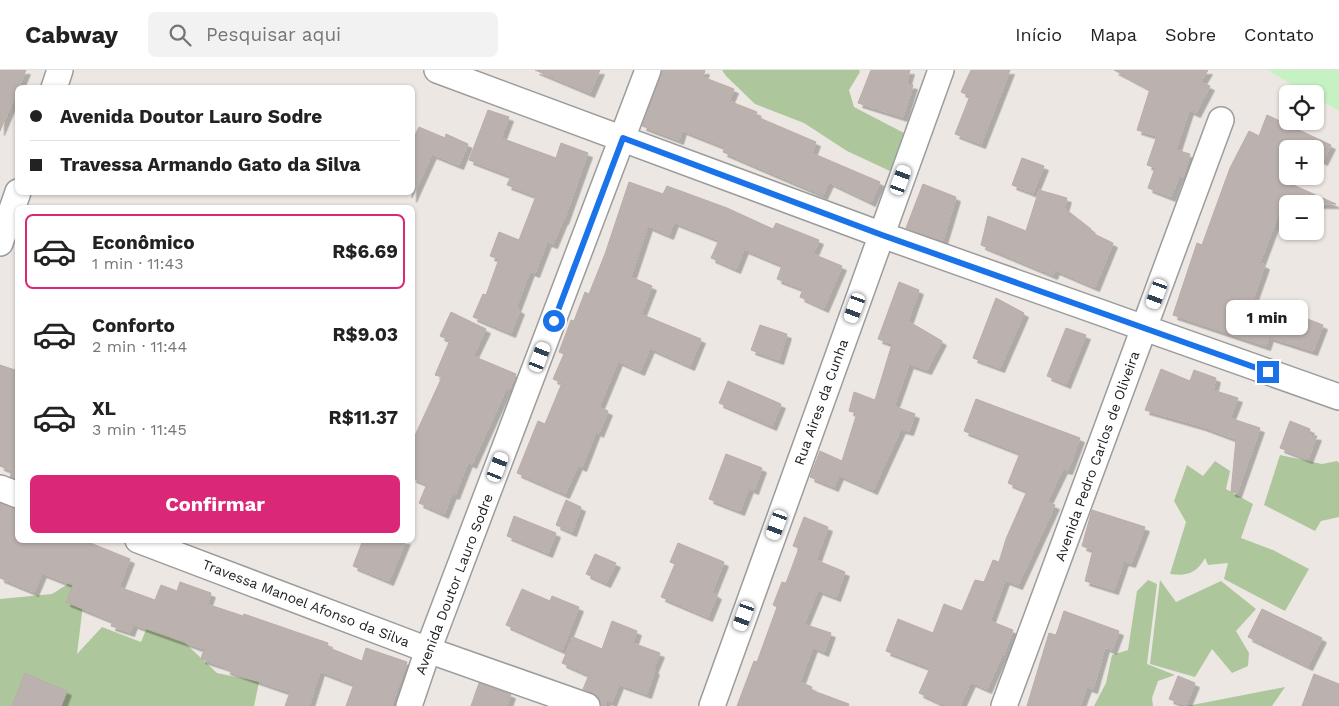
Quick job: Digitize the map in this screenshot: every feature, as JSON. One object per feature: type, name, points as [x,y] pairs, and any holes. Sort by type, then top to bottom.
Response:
[{"type":"street","points":[[55,85],[60,70]]},
{"type":"street","points":[[437,70],[882,235],[1339,397]]},
{"type":"street","name":"Avenida Doutor Lauro Sodre","points":[[408,706],[648,70]]},
{"type":"street","name":"Rua Aires da Cunha","points":[[712,706],[941,70]]},
{"type":"street","name":"Avenida Pedro Carlos de Oliveira","points":[[1004,706],[1220,120]]},
{"type":"street","points":[[0,242],[17,195]]},
{"type":"street","points":[[0,488],[15,493]]},
{"type":"street","name":"Travessa Manoel Afonso da Silva","points":[[146,543],[428,650],[586,706]]},
{"type":"green space","points":[[722,70],[859,70],[860,72],[849,90],[854,107],[906,134],[892,172],[847,151],[804,123],[755,104]]},
{"type":"green space","points":[[1267,70],[1339,70],[1339,111],[1324,102],[1324,85],[1293,85]]},
{"type":"green space","points":[[1280,455],[1322,464],[1337,461],[1339,463],[1339,517],[1321,521],[1315,531],[1264,505]]},
{"type":"green space","points":[[1215,461],[1230,471],[1226,489],[1253,504],[1241,538],[1273,550],[1309,569],[1285,611],[1224,579],[1228,563],[1208,565],[1205,558],[1198,568],[1190,573],[1181,575],[1170,574],[1186,522],[1174,501],[1187,465],[1203,476]]},
{"type":"green space","points":[[87,572],[77,654],[102,627],[141,642],[153,613],[217,673],[259,682],[254,706],[0,706],[0,599],[52,594]]},
{"type":"green space","points":[[1148,580],[1157,584],[1147,664],[1175,675],[1158,681],[1152,698],[1153,706],[1094,706],[1106,683],[1112,655],[1128,650],[1137,591]]},
{"type":"green space","points":[[1160,580],[1176,602],[1221,581],[1256,609],[1236,631],[1249,653],[1248,666],[1232,673],[1212,649],[1195,677],[1150,664]]},
{"type":"green space","points":[[1285,687],[1272,706],[1187,706]]},
{"type":"building","points":[[0,70],[26,70],[20,85],[15,85],[15,96],[0,131]]},
{"type":"building","points":[[535,70],[600,70],[590,93]]},
{"type":"building","points":[[663,70],[705,70],[703,77],[734,89],[729,101],[757,112],[755,116],[816,142],[812,153],[880,182],[871,202],[829,182],[823,195],[723,152],[725,147],[682,130],[679,140],[642,126]]},
{"type":"building","points":[[871,70],[910,70],[906,84],[913,85],[903,117],[858,103]]},
{"type":"building","points":[[971,70],[1010,70],[981,144],[955,134],[970,96],[961,92]]},
{"type":"building","points":[[1114,70],[1208,70],[1201,82],[1210,86],[1196,113],[1189,110],[1176,150],[1190,154],[1183,177],[1179,176],[1171,197],[1148,188],[1155,168],[1147,165],[1157,136],[1137,130],[1150,89]]},
{"type":"building","points":[[488,110],[509,117],[501,138],[556,158],[561,143],[588,153],[564,220],[553,244],[547,242],[535,273],[530,271],[516,308],[520,310],[511,333],[473,317],[483,294],[486,295],[499,259],[490,256],[499,232],[519,240],[536,196],[507,185],[511,176],[469,160]]},
{"type":"building","points":[[1267,115],[1279,121],[1279,130],[1299,130],[1320,140],[1279,140],[1279,185],[1293,185],[1316,195],[1279,195],[1279,212],[1260,263],[1265,265],[1253,299],[1301,312],[1300,316],[1323,325],[1313,351],[1269,337],[1266,346],[1173,315],[1197,243],[1202,245],[1230,168],[1249,131],[1259,136]]},
{"type":"building","points":[[419,127],[445,138],[446,134],[468,144],[459,165],[432,154],[415,191],[415,135]]},
{"type":"building","points":[[1324,142],[1331,145],[1324,159]]},
{"type":"building","points":[[1022,158],[1044,166],[1033,193],[1012,185]]},
{"type":"building","points":[[629,182],[663,194],[667,186],[727,208],[773,229],[776,223],[819,240],[813,254],[842,266],[824,308],[800,297],[803,289],[777,279],[782,265],[744,249],[736,269],[711,258],[719,240],[674,222],[669,235],[648,226],[631,277],[652,286],[641,314],[701,339],[690,366],[650,348],[640,371],[618,361],[599,407],[608,411],[599,433],[596,431],[582,467],[578,465],[565,494],[517,473],[538,421],[545,424],[562,383],[553,379],[564,354],[559,352],[571,320],[574,321],[585,292],[589,294],[605,254]]},
{"type":"building","points":[[923,184],[956,197],[943,240],[906,228]]},
{"type":"building","points":[[1039,190],[1067,198],[1064,208],[1091,229],[1090,232],[1113,243],[1095,287],[1055,270],[1053,275],[981,245],[988,216],[1026,231]]},
{"type":"building","points":[[1324,199],[1336,204],[1324,204]]},
{"type":"building","points":[[899,282],[919,290],[908,321],[942,341],[927,370],[909,364],[894,406],[915,414],[909,431],[901,429],[873,490],[839,475],[834,487],[810,477],[820,451],[842,461],[857,413],[849,411],[854,392],[875,400],[892,344],[878,339]]},
{"type":"building","points":[[996,298],[1024,313],[1000,368],[973,358]]},
{"type":"building","points":[[451,312],[486,329],[473,356],[516,374],[509,390],[506,389],[472,464],[468,462],[455,495],[452,494],[444,514],[419,503],[427,484],[415,479],[415,436],[442,377],[435,375],[450,340],[440,336]]},
{"type":"building","points":[[760,325],[787,334],[779,360],[751,350]]},
{"type":"building","points":[[1066,328],[1086,335],[1066,384],[1047,376]]},
{"type":"building","points":[[0,365],[15,370],[15,478],[10,477],[12,471],[0,466]]},
{"type":"building","points":[[1161,369],[1190,381],[1194,370],[1216,378],[1213,390],[1238,398],[1230,418],[1260,428],[1237,493],[1231,492],[1236,439],[1201,426],[1145,410]]},
{"type":"building","points":[[728,381],[781,404],[772,426],[719,403]]},
{"type":"building","points":[[976,399],[1080,438],[1068,470],[1063,469],[1047,502],[1055,505],[1018,585],[1005,580],[990,621],[1013,630],[987,689],[971,682],[960,706],[947,706],[919,693],[930,668],[886,651],[898,619],[933,633],[944,604],[962,611],[975,580],[984,582],[993,560],[999,562],[1006,539],[1027,491],[1008,483],[1020,453],[964,431]]},
{"type":"building","points":[[1290,421],[1310,429],[1308,435],[1317,436],[1308,459],[1280,448]]},
{"type":"building","points":[[726,454],[762,468],[754,490],[749,488],[740,511],[709,499]]},
{"type":"building","points":[[566,500],[581,507],[572,532],[556,525]]},
{"type":"building","points":[[0,503],[15,508],[15,543],[90,543],[130,559],[119,587],[155,600],[161,585],[177,591],[180,582],[211,593],[207,604],[243,616],[244,614],[328,643],[327,647],[362,661],[366,648],[407,662],[391,706],[346,706],[354,684],[320,671],[309,706],[285,706],[290,692],[226,670],[226,667],[201,659],[204,649],[133,624],[130,632],[111,626],[113,621],[66,602],[73,585],[42,573],[34,592],[0,578]]},
{"type":"building","points":[[1092,510],[1145,527],[1131,563],[1124,561],[1114,590],[1085,581],[1093,550],[1082,546]]},
{"type":"building","points":[[514,516],[556,533],[548,553],[507,536]]},
{"type":"building","points":[[804,517],[828,527],[816,560],[845,572],[836,597],[818,590],[804,624],[831,633],[824,652],[813,647],[800,682],[812,687],[811,690],[849,704],[848,706],[737,706],[754,661],[757,662],[777,607],[773,605],[782,582],[786,583],[799,548],[793,546]]},
{"type":"building","points":[[362,543],[405,543],[389,581],[353,566]]},
{"type":"building","points":[[678,543],[724,562],[712,592],[717,595],[708,617],[661,597],[675,564],[670,562]]},
{"type":"building","points":[[595,554],[616,563],[606,583],[586,574]]},
{"type":"building","points":[[522,589],[550,601],[552,596],[579,607],[562,650],[506,625]]},
{"type":"building","points":[[1262,609],[1322,638],[1308,666],[1248,637]]},
{"type":"building","points":[[1064,611],[1119,631],[1112,650],[1105,647],[1093,689],[1087,687],[1080,706],[1027,706],[1049,633],[1056,635]]},
{"type":"building","points":[[612,621],[637,631],[633,643],[660,653],[653,670],[655,670],[647,694],[619,684],[612,702],[606,700],[605,706],[601,706],[598,696],[583,689],[589,675],[562,663],[573,637],[602,649]]},
{"type":"building","points":[[25,673],[67,691],[61,706],[12,706]]},
{"type":"building","points":[[1314,674],[1339,684],[1339,706],[1302,706]]},
{"type":"building","points":[[1178,676],[1195,683],[1186,705],[1169,699]]},
{"type":"building","points":[[479,683],[511,694],[507,706],[471,706]]},
{"type":"route","points":[[554,321],[623,138],[882,235],[1268,372]]}]
